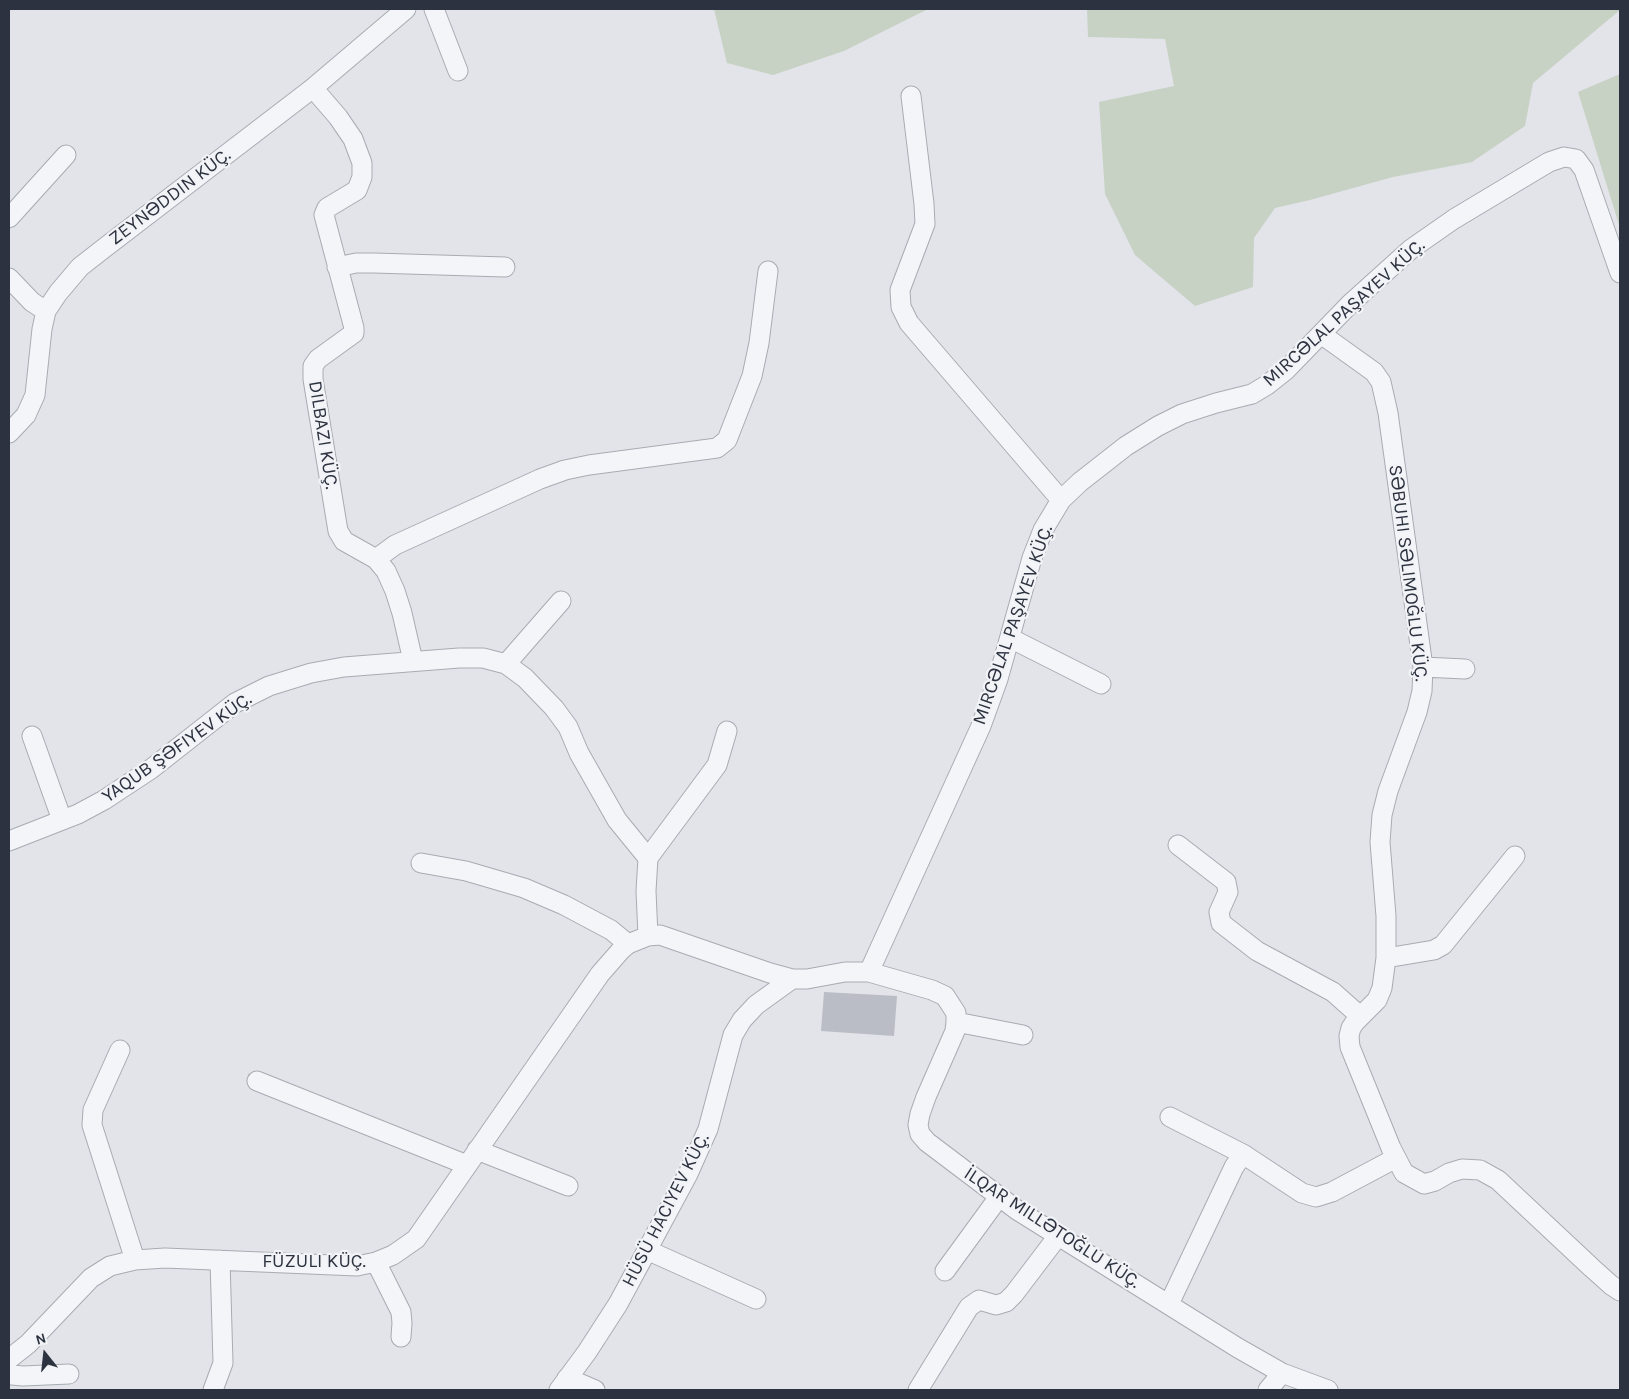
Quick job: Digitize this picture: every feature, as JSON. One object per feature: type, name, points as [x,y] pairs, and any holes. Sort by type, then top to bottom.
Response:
[{"type":"street","name":"ZEYNƏDDIN KÜÇ.","points":[[9,433],[26,416],[35,395],[42,329],[46,311],[58,293],[80,268],[313,88],[406,9]]},
{"type":"street","points":[[434,9],[458,71]]},
{"type":"street","name":"DILBAZI KÜÇ.","points":[[313,88],[338,117],[353,139],[362,163],[362,178],[357,190],[327,208],[324,215],[354,334],[318,359],[314,366],[313,379],[338,531],[344,541],[376,560],[386,571],[402,613],[413,661]]},
{"type":"street","points":[[911,96],[924,204],[924,224],[900,290],[901,307],[909,323],[1061,500]]},
{"type":"street","points":[[9,218],[66,155]]},
{"type":"street","name":"MIRCƏLAL PAŞAYEV KÜÇ.","points":[[869,972],[981,726],[1010,638],[1032,558],[1043,530],[1061,500],[1080,482],[1126,446],[1158,426],[1182,414],[1216,402],[1252,394],[1267,385],[1286,370],[1350,304],[1411,249],[1454,218],[1549,162],[1564,157],[1576,159],[1584,170],[1620,273]]},
{"type":"street","points":[[337,267],[356,263],[506,267]]},
{"type":"street","points":[[376,560],[395,545],[540,479],[565,470],[588,465],[717,448],[727,440],[752,376],[759,343],[768,271]]},
{"type":"street","points":[[9,278],[32,302],[46,311]]},
{"type":"street","name":"SƏBUHI SƏLIMOĞLU KÜÇ.","points":[[1321,334],[1374,372],[1381,382],[1388,413],[1423,667],[1422,691],[1417,712],[1388,791],[1382,815],[1380,842],[1386,916],[1386,958],[1382,988],[1377,1000],[1360,1016],[1351,1028],[1349,1036],[1350,1047],[1404,1173],[1424,1184],[1435,1182],[1449,1173],[1462,1169],[1480,1170],[1498,1180],[1592,1268],[1620,1291]]},
{"type":"street","points":[[506,664],[561,601]]},
{"type":"street","points":[[1010,638],[1101,684]]},
{"type":"street","name":"YAQUB ŞƏFIYEV KÜÇ.","points":[[9,841],[78,814],[104,800],[151,769],[235,703],[269,686],[311,673],[344,667],[459,658],[483,658],[506,664],[525,678],[554,708],[568,727],[579,753],[617,820],[648,858]]},
{"type":"street","points":[[1423,667],[1465,669]]},
{"type":"street","points":[[727,732],[717,765],[648,858],[646,891],[648,936],[669,938],[792,979],[806,979],[845,972],[869,972],[932,990],[945,996],[956,1013],[956,1022],[1023,1035]]},
{"type":"street","points":[[32,736],[62,820]]},
{"type":"street","points":[[1178,846],[1226,882],[1228,892],[1219,912],[1221,923],[1257,951],[1333,992],[1360,1016]]},
{"type":"street","points":[[1386,958],[1434,950],[1443,945],[1515,856]]},
{"type":"street","points":[[421,863],[466,871],[524,888],[564,905],[611,930],[628,944]]},
{"type":"street","name":"FÜZULI KÜÇ.","points":[[9,1359],[28,1344],[91,1278],[110,1266],[135,1260],[165,1258],[357,1266],[376,1262],[393,1255],[416,1239],[600,974],[620,950],[628,944],[648,936]]},
{"type":"street","points":[[595,1390],[563,1384],[618,1304],[688,1174],[708,1129],[733,1035],[742,1020],[756,1005],[792,979]]},
{"type":"street","name":"İLQAR MILLƏTOĞLU KÜÇ.","points":[[956,1022],[955,1031],[920,1114],[918,1125],[920,1134],[927,1142],[999,1197],[1238,1348],[1282,1373],[1328,1390]]},
{"type":"street","points":[[120,1050],[93,1110],[92,1125],[135,1260]]},
{"type":"street","points":[[257,1081],[472,1157],[568,1186]]},
{"type":"street","points":[[1170,1117],[1243,1154],[1302,1193],[1316,1197],[1332,1192],[1396,1158]]},
{"type":"street","points":[[1169,1304],[1234,1167],[1243,1154]]},
{"type":"street","points":[[945,1271],[999,1197]]},
{"type":"street","points":[[918,1390],[969,1307],[979,1300],[996,1304],[1006,1302],[1058,1236]]},
{"type":"street","points":[[647,1250],[756,1299]]},
{"type":"street","points":[[213,1390],[223,1363],[220,1260]]},
{"type":"street","points":[[376,1262],[401,1312],[401,1337]]},
{"type":"street","points":[[9,1372],[12,1375],[23,1376],[69,1374]]},
{"type":"street","points":[[1268,1390],[1282,1373]]},
{"type":"green space","points":[[714,9],[928,9],[844,51],[773,75],[727,63]]},
{"type":"green space","points":[[1087,9],[1620,10],[1533,83],[1525,126],[1472,162],[1393,177],[1275,208],[1254,238],[1253,287],[1195,306],[1135,255],[1105,194],[1099,102],[1174,86],[1165,39],[1088,37]]},
{"type":"green space","points":[[1620,74],[1620,228],[1578,92]]},
{"type":"building","points":[[824,992],[897,996],[894,1036],[821,1031]]}]
